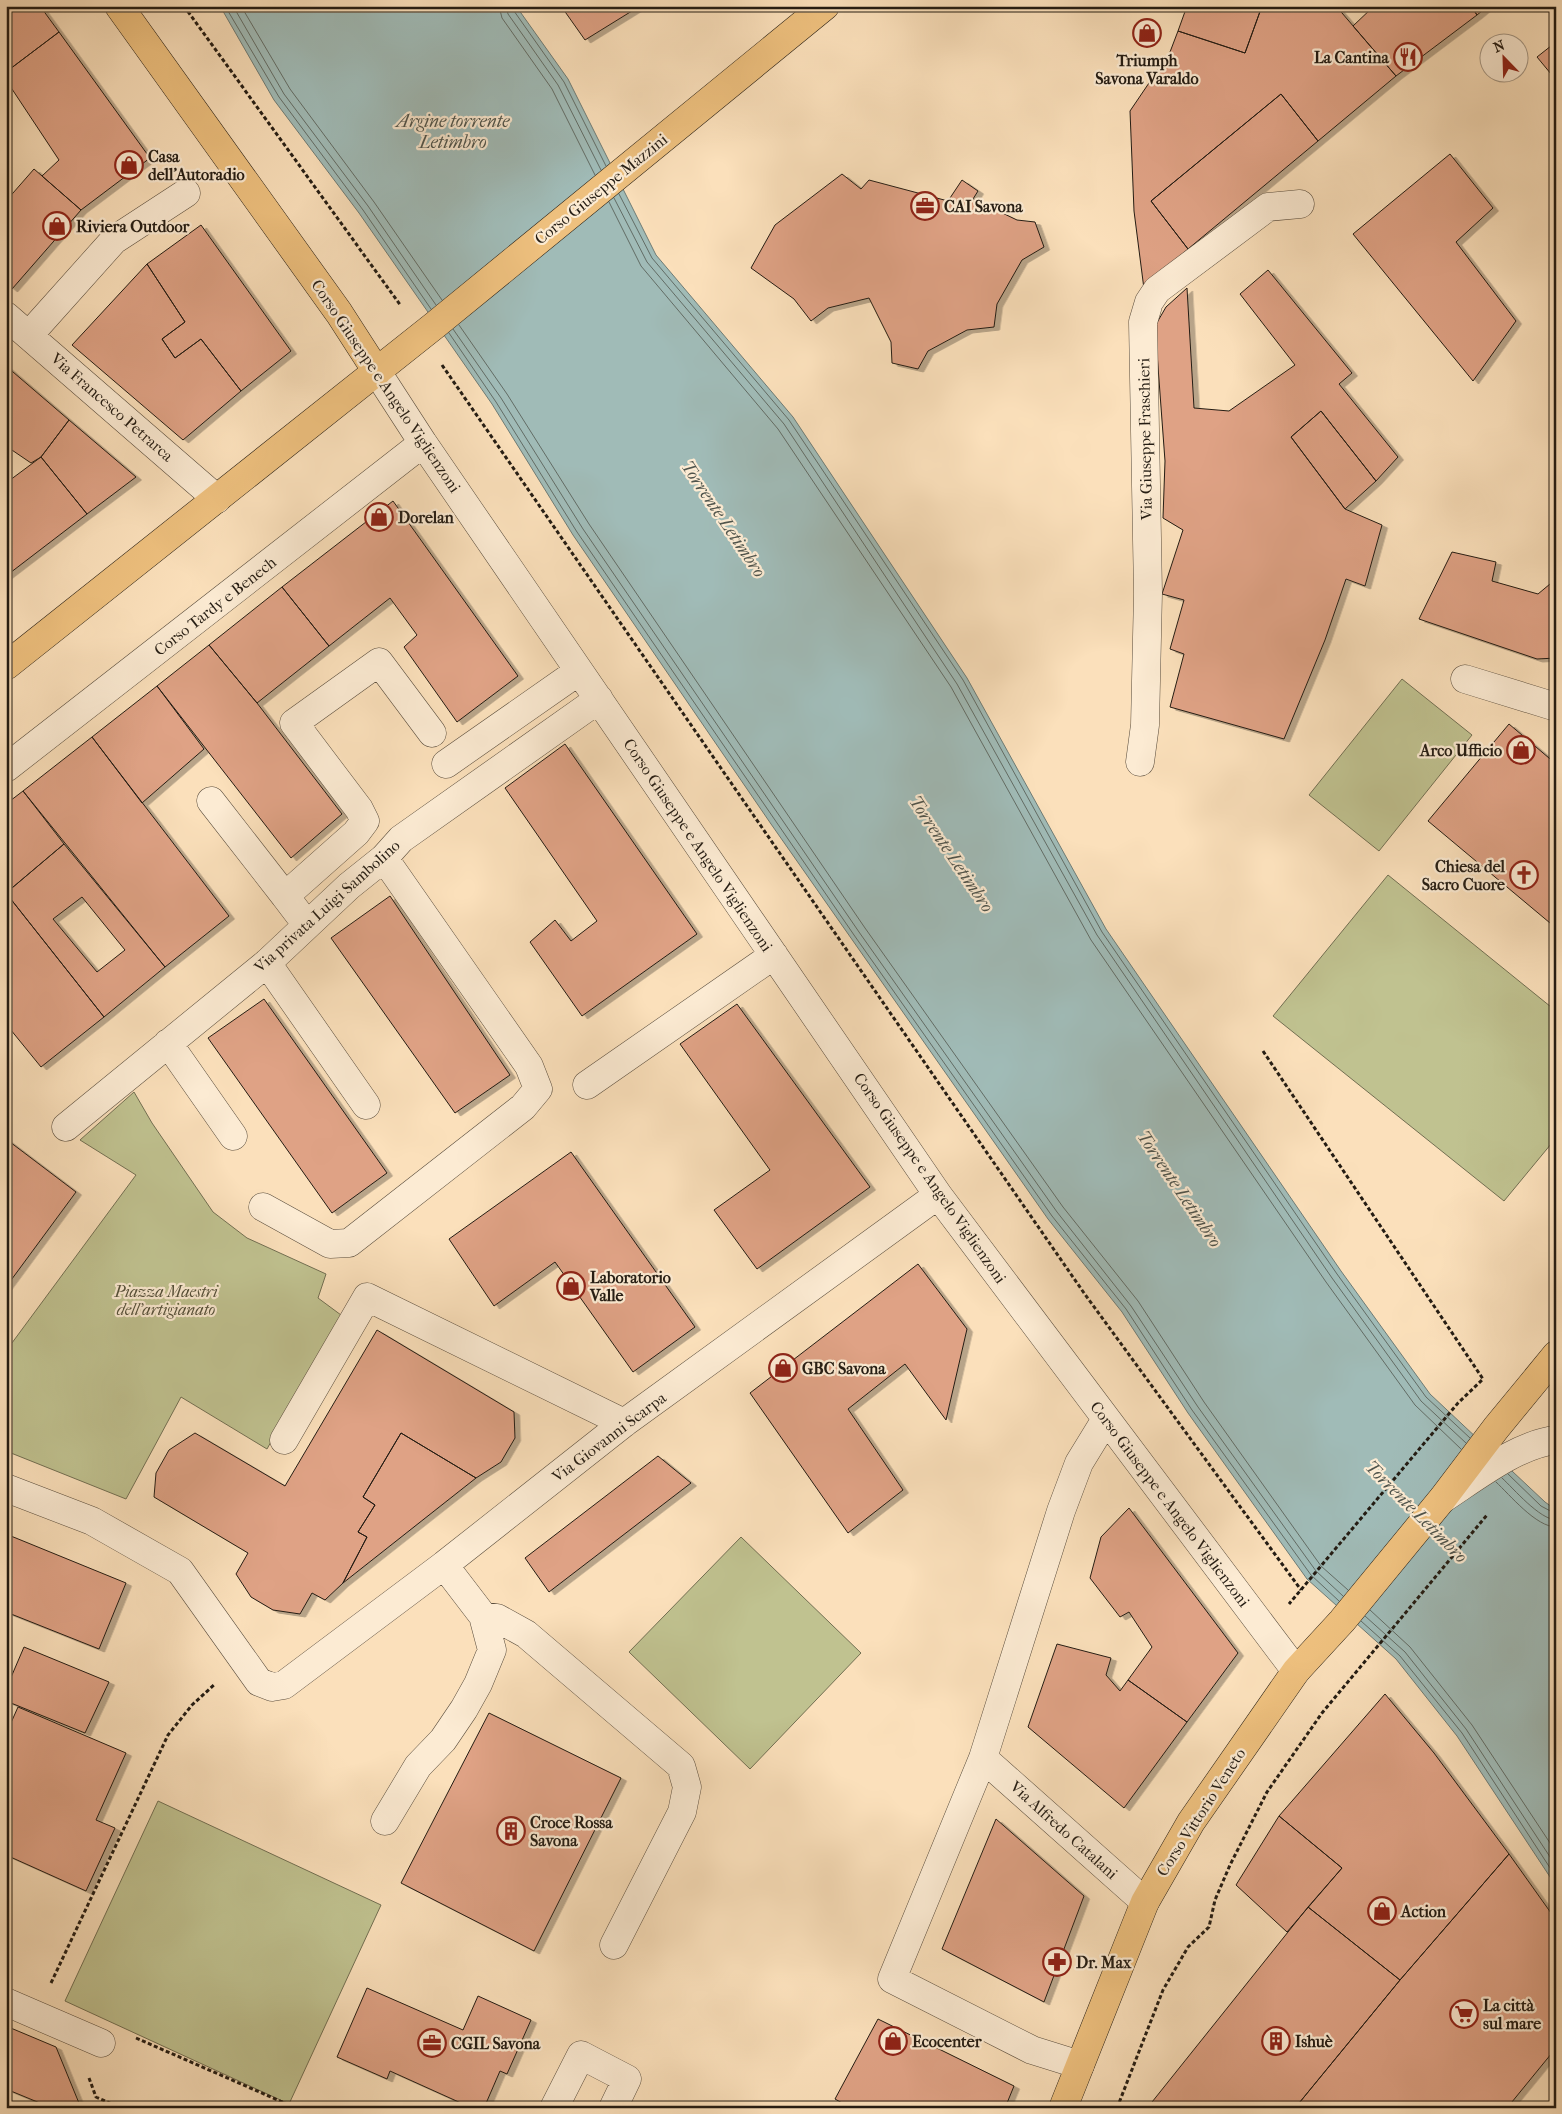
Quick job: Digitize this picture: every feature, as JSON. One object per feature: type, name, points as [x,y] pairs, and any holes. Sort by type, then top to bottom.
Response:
[{"type":"main road","name":"Corso Giuseppe e Angelo Viglienzoni","points":[[119,6],[334,306],[377,372]]},
{"type":"main road","name":"Corso Giuseppe Mazzini","points":[[377,372],[825,6]]},
{"type":"main road","points":[[6,666],[377,372]]},
{"type":"main road","name":"Corso Vittorio Veneto","points":[[1063,2108],[1145,1902],[1191,1822],[1296,1671],[1342,1621],[1443,1498],[1496,1428],[1556,1355]]},
{"type":"street","points":[[29,335],[114,240],[186,193]]},
{"type":"street","name":"Via Giuseppe Fraschieri","points":[[1140,762],[1146,725],[1148,592],[1142,322],[1149,302],[1157,290],[1268,207],[1300,204]]},
{"type":"street","name":"Via Francesco Petrarca","points":[[6,316],[216,498]]},
{"type":"street","name":"Corso Giuseppe e Angelo Viglienzoni","points":[[377,372],[423,443],[938,1195],[1296,1671]]},
{"type":"street","name":"Corso Tardy e Benech","points":[[6,768],[423,443]]},
{"type":"street","points":[[285,896],[356,833],[364,820],[359,809],[294,722],[379,662],[432,733]]},
{"type":"street","points":[[446,764],[579,671]]},
{"type":"street","points":[[1465,679],[1556,707]]},
{"type":"street","name":"Via privata Luigi Sambolino","points":[[66,1127],[267,963],[350,886],[384,858],[402,839],[599,699]]},
{"type":"street","points":[[211,801],[307,925]]},
{"type":"street","points":[[263,1207],[330,1244],[349,1243],[523,1107],[538,1089],[529,1066],[384,858]]},
{"type":"street","points":[[587,1085],[774,955]]},
{"type":"street","points":[[267,963],[366,1105]]},
{"type":"street","points":[[168,1043],[233,1136]]},
{"type":"street","name":"Via Giovanni Scarpa","points":[[244,1659],[260,1682],[272,1687],[284,1685],[444,1565],[624,1423],[938,1195]]},
{"type":"street","points":[[284,1440],[367,1297],[624,1423]]},
{"type":"street","points":[[1080,2065],[1032,2050],[892,1979],[983,1758],[1061,1511],[1079,1463],[1106,1418]]},
{"type":"street","points":[[1443,1498],[1516,1453],[1556,1440]]},
{"type":"street","points":[[6,1488],[92,1521],[180,1570],[244,1659]]},
{"type":"street","points":[[385,1821],[418,1766],[443,1740],[478,1684],[492,1650],[483,1616],[444,1565]]},
{"type":"street","points":[[483,1616],[497,1618],[526,1634],[681,1766],[687,1787],[682,1812],[614,1945]]},
{"type":"street","name":"Via Alfredo Catalani","points":[[983,1758],[1145,1902]]},
{"type":"street","points":[[6,2002],[101,2043]]},
{"type":"street","points":[[554,2108],[581,2055],[627,2079],[613,2108]]},
{"type":"path","points":[[184,6],[429,330],[1084,1293],[1301,1590],[1458,1403],[1483,1379],[1263,1051]]},
{"type":"path","points":[[1117,2108],[1163,1990],[1188,1947],[1209,1927],[1216,1900],[1230,1865],[1267,1792],[1322,1713],[1488,1514]]},
{"type":"path","points":[[36,2015],[168,1735],[192,1705],[244,1659]]},
{"type":"path","points":[[101,2043],[119,2030],[296,2108]]},
{"type":"green space","points":[[1402,679],[1472,735],[1379,851],[1309,795]]},
{"type":"green space","points":[[1388,875],[1556,1011],[1556,1138],[1504,1201],[1273,1016]]},
{"type":"green space","name":"Piazza Maestri dell'artigianato","points":[[134,1092],[152,1123],[213,1212],[247,1238],[326,1274],[318,1298],[341,1315],[267,1449],[181,1397],[126,1499],[6,1451],[6,1351],[136,1175],[80,1140]]},
{"type":"green space","points":[[741,1537],[861,1653],[750,1769],[629,1652]]},
{"type":"green space","points":[[158,1801],[381,1905],[289,2104],[65,2001]]},
{"type":"water","name":"Argine torrente Letimbro","points":[[220,6],[516,6],[568,79],[656,255],[793,417],[967,678],[1106,929],[1341,1271],[1430,1394],[1545,1502],[1556,1510],[1556,1886],[1457,1736],[1396,1659],[1307,1579],[1188,1413],[1122,1312],[1048,1219],[771,824],[573,535],[492,404],[359,213],[274,100]]},
{"type":"building","points":[[6,6],[40,6],[59,32],[6,72]]},
{"type":"building","points":[[561,6],[640,6],[585,40]]},
{"type":"building","points":[[1187,6],[1262,6],[1245,53],[1178,31]]},
{"type":"building","points":[[1262,6],[1336,6],[1396,76],[1318,141],[1281,94],[1151,201],[1188,249],[1144,289],[1134,211],[1130,111],[1170,52],[1178,31],[1245,53]]},
{"type":"building","points":[[1374,6],[1471,6],[1477,15],[1396,76],[1353,26]]},
{"type":"building","points":[[1471,6],[1488,6],[1477,15]]},
{"type":"building","points":[[59,32],[150,158],[81,210],[42,176],[59,160],[6,80],[6,72]]},
{"type":"building","points":[[1556,42],[1556,80],[1537,57]]},
{"type":"building","points":[[1281,94],[1318,141],[1188,249],[1151,201]]},
{"type":"building","points":[[1450,154],[1493,208],[1456,242],[1516,321],[1473,381],[1353,234]]},
{"type":"building","points":[[34,169],[81,210],[12,289],[6,284],[6,201]]},
{"type":"building","points":[[842,174],[861,189],[869,180],[948,201],[962,180],[978,191],[973,199],[1017,220],[1035,222],[1044,247],[1022,260],[997,304],[994,327],[967,330],[928,351],[918,369],[892,363],[891,342],[869,298],[828,308],[811,321],[794,299],[751,268],[775,225]]},
{"type":"building","points":[[201,225],[291,351],[241,391],[201,339],[175,358],[162,339],[185,322],[147,264]]},
{"type":"building","points":[[147,264],[185,322],[162,339],[175,358],[201,339],[241,391],[183,440],[72,345]]},
{"type":"building","points":[[1268,270],[1352,373],[1339,384],[1398,457],[1376,481],[1321,411],[1291,437],[1345,509],[1382,525],[1365,586],[1346,579],[1325,640],[1284,739],[1170,707],[1184,654],[1170,649],[1184,600],[1162,594],[1183,530],[1163,518],[1165,461],[1155,326],[1166,307],[1187,288],[1194,408],[1229,411],[1295,365],[1240,294]]},
{"type":"building","points":[[6,366],[69,420],[41,457],[31,463],[6,446]]},
{"type":"building","points":[[1321,411],[1376,481],[1345,509],[1291,437]]},
{"type":"building","points":[[69,420],[136,477],[87,514],[41,457]]},
{"type":"building","points":[[41,457],[87,514],[6,576],[6,483]]},
{"type":"building","points":[[393,501],[518,676],[457,722],[404,647],[417,635],[390,598],[329,646],[282,587]]},
{"type":"building","points":[[1452,552],[1496,562],[1492,581],[1538,594],[1556,579],[1556,658],[1537,659],[1419,619]]},
{"type":"building","points":[[282,587],[329,646],[257,703],[209,645]]},
{"type":"building","points":[[209,645],[257,703],[342,814],[291,858],[157,686]]},
{"type":"building","points":[[157,686],[204,749],[142,803],[92,737]]},
{"type":"building","name":"Chiesa del Sacro Cuore","points":[[1509,724],[1556,764],[1556,928],[1428,821]]},
{"type":"building","points":[[92,737],[229,916],[165,967],[23,791]]},
{"type":"building","points":[[565,744],[697,934],[582,1016],[530,942],[555,920],[571,941],[597,921],[505,788]]},
{"type":"building","points":[[23,791],[64,844],[6,893],[6,804]]},
{"type":"building","points":[[64,844],[165,967],[104,1017],[6,893]],"holes":[[[82,897],[125,950],[97,972],[53,919]]]},
{"type":"building","points":[[6,893],[104,1017],[41,1067],[6,1024]]},
{"type":"building","points":[[390,896],[510,1075],[455,1113],[331,938]]},
{"type":"building","points":[[264,999],[387,1173],[332,1213],[208,1038]]},
{"type":"building","points":[[737,1004],[870,1187],[757,1269],[714,1210],[770,1170],[680,1044]]},
{"type":"building","points":[[6,1139],[76,1192],[6,1287]]},
{"type":"building","points":[[571,1152],[695,1327],[633,1372],[555,1262],[494,1306],[449,1239]]},
{"type":"building","points":[[918,1264],[967,1329],[946,1420],[905,1364],[848,1409],[903,1490],[848,1533],[750,1393]]},
{"type":"building","points":[[377,1330],[514,1412],[515,1438],[501,1462],[476,1478],[401,1433],[363,1497],[375,1505],[358,1532],[367,1537],[343,1583],[325,1600],[312,1593],[300,1614],[273,1610],[251,1597],[236,1574],[248,1553],[154,1497],[156,1473],[169,1450],[195,1433],[285,1486]]},
{"type":"building","points":[[401,1433],[476,1478],[343,1583],[367,1537],[358,1532],[375,1505],[363,1497]]},
{"type":"building","points":[[658,1456],[691,1483],[549,1592],[525,1558]]},
{"type":"building","points":[[1129,1508],[1238,1653],[1187,1722],[1128,1680],[1152,1647],[1129,1612],[1120,1617],[1090,1578],[1101,1537]]},
{"type":"building","points":[[6,1534],[126,1583],[99,1649],[6,1612]]},
{"type":"building","points":[[1057,1644],[1111,1658],[1106,1675],[1120,1691],[1128,1680],[1187,1722],[1124,1808],[1028,1727]]},
{"type":"building","points":[[24,1647],[109,1682],[85,1733],[6,1701],[6,1689]]},
{"type":"building","points":[[1385,1694],[1434,1753],[1509,1854],[1400,1980],[1308,1907],[1342,1868],[1279,1816]]},
{"type":"building","points":[[18,1707],[126,1753],[96,1820],[115,1828],[86,1891],[6,1855],[6,1734]]},
{"type":"building","name":"Croce Rossa Savona","points":[[489,1713],[621,1778],[534,1951],[401,1883]]},
{"type":"building","points":[[1279,1816],[1342,1868],[1287,1932],[1236,1885]]},
{"type":"building","points":[[996,1819],[1084,1896],[1044,2002],[942,1949]]},
{"type":"building","name":"La città sul mare","points":[[1509,1854],[1556,1920],[1556,2048],[1507,2108],[1295,2108],[1400,1980]]},
{"type":"building","name":"Ishuè","points":[[1308,1907],[1400,1980],[1295,2108],[1160,2108],[1152,2102]]},
{"type":"building","name":"CGIL Savona","points":[[367,1988],[463,2030],[478,1996],[531,2020],[507,2074],[500,2071],[484,2108],[472,2108],[390,2071],[387,2079],[337,2057]]},
{"type":"building","points":[[878,2019],[1014,2086],[1005,2108],[851,2108],[835,2099]]},
{"type":"building","points":[[6,2026],[56,2047],[81,2108],[52,2108],[6,2089]]},
{"type":"place","name":"Triumph Savona Varaldo","points":[[1147,33]]},
{"type":"place","name":"La Cantina","points":[[1408,57]]},
{"type":"place","name":"Casa dell'Autoradio","points":[[129,165]]},
{"type":"place","name":"CAI Savona","points":[[925,206]]},
{"type":"place","name":"Riviera Outdoor","points":[[57,226]]},
{"type":"place","name":"Dorelan","points":[[379,517]]},
{"type":"place","name":"Arco Ufficio","points":[[1521,750]]},
{"type":"place","name":"Chiesa del Sacro Cuore","points":[[1524,875]]},
{"type":"place","name":"Laboratorio Valle","points":[[571,1286]]},
{"type":"place","name":"GBC Savona","points":[[783,1368]]},
{"type":"place","name":"Croce Rossa Savona","points":[[511,1831]]},
{"type":"place","name":"Action","points":[[1382,1911]]},
{"type":"place","name":"Dr. Max","points":[[1057,1962]]},
{"type":"place","name":"La città sul mare","points":[[1464,2014]]},
{"type":"place","name":"Ecocenter","points":[[893,2041]]},
{"type":"place","name":"Ishuè","points":[[1276,2041]]},
{"type":"place","name":"CGIL Savona","points":[[432,2043]]},
{"type":"water label","name":"Torrente Letimbro","points":[[723,519]]},
{"type":"water label","name":"Torrente Letimbro","points":[[951,854]]},
{"type":"water label","name":"Torrente Letimbro","points":[[1179,1189]]},
{"type":"water label","name":"Torrente Letimbro","points":[[1416,1512]]}]
